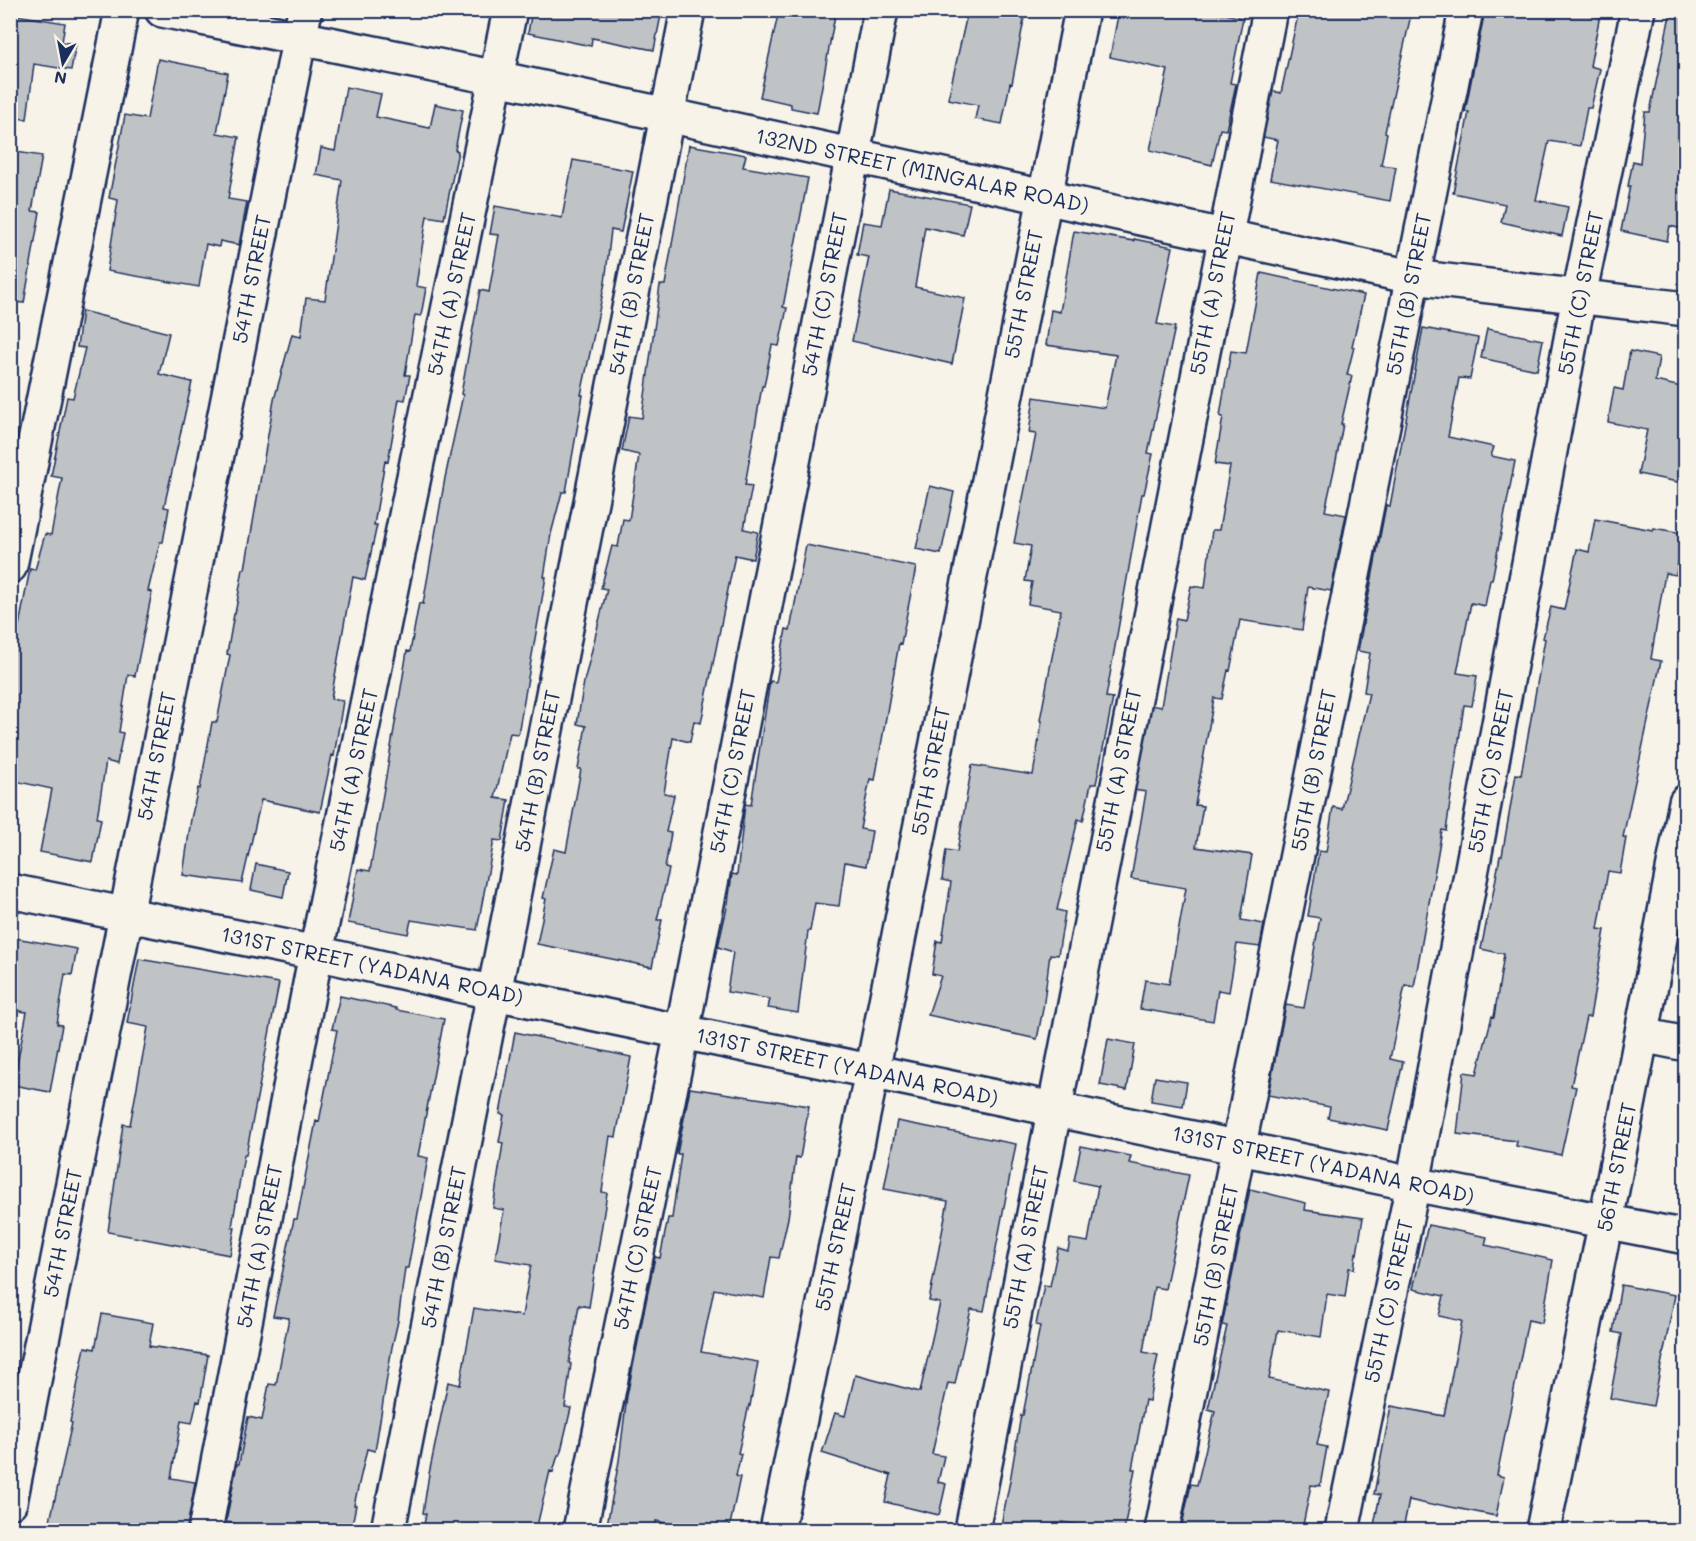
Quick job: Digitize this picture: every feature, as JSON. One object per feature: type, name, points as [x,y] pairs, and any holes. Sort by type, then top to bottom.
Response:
[{"type":"street","points":[[10,566],[122,10]]},
{"type":"street","name":"132ND STREET (MINGALAR ROAD)","points":[[162,10],[302,25],[497,78],[1412,277],[1686,309]]},
{"type":"street","name":"54TH (A) STREET","points":[[205,1530],[315,953],[510,10]]},
{"type":"street","name":"54TH (B) STREET","points":[[388,1530],[688,10]]},
{"type":"street","name":"54TH (C) STREET","points":[[580,1530],[682,1032],[881,10]]},
{"type":"street","name":"55TH STREET","points":[[777,1530],[872,1072],[1043,197],[1082,10]]},
{"type":"street","name":"55TH (A) STREET","points":[[972,1530],[1052,1109],[1270,10]]},
{"type":"street","name":"55TH (B) STREET","points":[[1162,1530],[1466,10]]},
{"type":"street","name":"55TH (C) STREET","points":[[1342,1530],[1413,1185],[1579,296],[1638,10]]},
{"type":"street","name":"54TH STREET","points":[[10,1502],[302,25]]},
{"type":"street","name":"56TH STREET","points":[[1543,1530],[1606,1221],[1686,802]]},
{"type":"street","name":"131ST STREET (YADANA ROAD)","points":[[10,891],[315,953],[495,993],[1413,1185],[1686,1237]]},
{"type":"street","points":[[1642,1035],[1686,1044]]},
{"type":"building","points":[[532,10],[662,10],[654,50],[592,38],[591,46],[528,33]]},
{"type":"building","points":[[779,10],[836,10],[817,113],[791,108],[791,104],[760,97]]},
{"type":"building","points":[[968,10],[1009,10],[1025,14],[1002,124],[975,119],[978,105],[948,99]]},
{"type":"building","points":[[1119,10],[1206,10],[1243,18],[1230,83],[1236,84],[1226,130],[1220,129],[1212,165],[1150,150],[1168,70],[1110,57]]},
{"type":"building","points":[[1299,10],[1412,10],[1385,132],[1387,133],[1381,165],[1396,167],[1390,201],[1270,179],[1278,140],[1263,137],[1273,91],[1281,93]]},
{"type":"building","points":[[1485,10],[1601,10],[1590,66],[1600,69],[1591,108],[1587,108],[1580,146],[1549,141],[1536,200],[1568,207],[1562,236],[1501,222],[1505,204],[1453,193],[1469,112],[1465,112]]},
{"type":"building","points":[[1671,10],[1686,10],[1686,230],[1670,226],[1667,241],[1621,231],[1633,161],[1640,163],[1645,112],[1650,112]]},
{"type":"building","points":[[10,14],[65,23],[62,42],[76,44],[71,70],[34,64],[27,119],[10,118]]},
{"type":"building","points":[[158,59],[228,73],[217,133],[239,137],[228,199],[247,202],[239,245],[220,241],[219,247],[206,244],[199,287],[107,271],[118,200],[109,198],[125,115],[147,119]]},
{"type":"building","points":[[346,87],[381,94],[376,117],[430,128],[435,104],[463,110],[455,150],[458,151],[444,219],[427,216],[416,286],[426,288],[421,316],[415,315],[405,375],[410,375],[405,400],[399,399],[388,462],[385,461],[374,525],[377,525],[365,580],[353,577],[331,699],[343,701],[334,756],[332,755],[320,812],[261,800],[242,883],[183,875],[191,819],[198,788],[200,789],[212,722],[217,722],[230,655],[227,654],[243,569],[245,569],[274,400],[292,334],[301,336],[306,298],[325,300],[342,180],[316,175],[321,148],[335,151]]},
{"type":"building","points":[[689,145],[746,155],[743,167],[808,178],[783,307],[787,308],[779,346],[772,345],[764,386],[762,386],[745,485],[752,486],[744,529],[758,532],[753,559],[735,555],[701,723],[694,721],[690,742],[673,738],[664,793],[674,795],[666,832],[671,833],[665,868],[669,869],[657,920],[662,920],[652,967],[537,944],[546,899],[543,898],[554,849],[566,852],[581,769],[578,769],[586,726],[577,724],[584,682],[607,589],[601,588],[612,546],[618,547],[623,519],[629,520],[639,455],[622,451],[629,416],[642,418],[660,285],[665,285]]},
{"type":"building","points":[[10,151],[42,156],[32,211],[40,212],[24,303],[10,302]]},
{"type":"building","points":[[573,160],[633,171],[621,232],[611,230],[605,283],[581,395],[583,395],[566,492],[562,492],[551,534],[544,577],[546,577],[518,734],[510,733],[495,798],[509,800],[502,841],[494,840],[477,930],[411,920],[408,934],[348,923],[358,869],[370,871],[407,651],[410,652],[419,603],[423,604],[445,478],[463,395],[461,394],[480,290],[489,292],[499,235],[490,234],[495,206],[562,218]]},
{"type":"building","points":[[889,189],[970,204],[963,235],[925,227],[915,287],[965,298],[952,364],[852,341],[869,257],[857,255],[863,222],[882,225]]},
{"type":"building","points":[[1074,231],[1173,247],[1157,324],[1175,327],[1148,453],[1153,454],[1144,494],[1142,494],[1106,697],[1113,698],[1096,784],[1091,784],[1083,821],[1078,819],[1057,910],[1065,912],[1058,955],[1050,954],[1037,1039],[928,1015],[941,976],[932,974],[937,941],[942,942],[951,882],[942,880],[946,850],[957,852],[972,765],[1033,775],[1042,721],[1040,720],[1061,610],[1028,604],[1032,582],[1025,581],[1031,546],[1014,543],[1036,434],[1029,433],[1034,397],[1105,408],[1116,355],[1046,345],[1051,310],[1060,312]]},
{"type":"building","points":[[1261,273],[1364,295],[1352,346],[1354,347],[1347,375],[1352,376],[1325,511],[1346,515],[1331,591],[1308,587],[1302,630],[1240,620],[1222,699],[1214,698],[1195,805],[1203,806],[1196,847],[1252,855],[1241,920],[1264,924],[1260,947],[1237,944],[1229,992],[1218,990],[1213,1021],[1140,1009],[1145,980],[1169,984],[1186,888],[1131,879],[1146,792],[1133,790],[1150,705],[1161,707],[1176,618],[1184,620],[1191,586],[1205,588],[1212,530],[1219,530],[1230,466],[1215,464],[1223,417],[1220,416],[1226,379],[1231,351],[1246,353]]},
{"type":"building","points":[[82,311],[169,333],[159,374],[192,382],[164,507],[169,508],[163,542],[160,542],[148,591],[152,592],[135,676],[128,675],[119,732],[123,733],[117,764],[106,761],[97,818],[101,819],[93,862],[40,852],[52,789],[10,780],[10,672],[30,569],[35,570],[45,534],[51,535],[62,478],[51,476],[67,397],[73,398],[85,348],[77,347]]},
{"type":"building","points":[[1423,328],[1478,338],[1470,379],[1459,378],[1448,437],[1494,447],[1491,456],[1515,461],[1485,606],[1471,603],[1457,673],[1477,676],[1472,706],[1464,705],[1446,831],[1442,830],[1414,987],[1405,985],[1390,1059],[1403,1062],[1388,1130],[1328,1118],[1330,1107],[1268,1095],[1286,1005],[1304,1008],[1320,918],[1308,916],[1319,851],[1326,852],[1333,807],[1342,809],[1369,693],[1364,692],[1370,653],[1358,651],[1386,505],[1390,506]]},
{"type":"building","points":[[1487,329],[1543,340],[1537,370],[1481,358]]},
{"type":"building","points":[[1630,351],[1659,357],[1655,381],[1686,388],[1686,446],[1678,482],[1638,474],[1647,430],[1608,422],[1614,388],[1623,390]]},
{"type":"building","points":[[930,486],[954,492],[941,554],[916,549]]},
{"type":"building","points":[[1595,519],[1683,533],[1676,575],[1665,573],[1651,659],[1661,661],[1623,837],[1626,838],[1620,873],[1608,871],[1598,929],[1605,930],[1590,1017],[1586,1017],[1571,1086],[1576,1087],[1561,1155],[1516,1146],[1517,1141],[1457,1134],[1464,1072],[1477,1074],[1492,1016],[1494,1017],[1504,954],[1481,949],[1500,856],[1502,856],[1516,774],[1521,775],[1545,639],[1543,638],[1551,607],[1564,610],[1577,549],[1589,552]]},
{"type":"building","points":[[806,545],[916,567],[901,644],[899,643],[875,780],[870,779],[860,829],[872,831],[866,866],[845,862],[839,906],[815,903],[810,931],[808,931],[798,1013],[768,1008],[770,999],[727,992],[733,952],[718,947],[732,874],[737,875],[745,804],[751,805],[770,681],[776,682],[786,629],[790,630]]},
{"type":"building","points":[[256,864],[288,871],[283,897],[251,890]]},
{"type":"building","points":[[10,937],[77,949],[72,975],[65,974],[57,1024],[62,1025],[50,1092],[13,1085],[27,1012],[10,1010]]},
{"type":"building","points":[[139,959],[279,983],[246,1155],[244,1155],[232,1227],[235,1227],[230,1255],[108,1232],[123,1124],[130,1125],[148,1027],[127,1023]]},
{"type":"building","points":[[340,996],[444,1019],[418,1156],[428,1158],[408,1268],[405,1268],[375,1451],[367,1449],[354,1505],[356,1505],[351,1530],[273,1530],[226,1522],[248,1417],[262,1420],[269,1384],[276,1385],[289,1318],[273,1316],[294,1219],[297,1219],[316,1121],[319,1122],[337,1030],[332,1029]]},
{"type":"building","points":[[515,1032],[631,1057],[616,1137],[610,1136],[602,1192],[607,1193],[589,1307],[579,1305],[569,1363],[571,1364],[565,1407],[571,1408],[560,1455],[558,1455],[553,1472],[550,1471],[536,1530],[423,1530],[426,1514],[423,1513],[429,1474],[448,1382],[460,1385],[474,1308],[522,1316],[531,1265],[495,1259],[504,1210],[493,1208],[503,1143],[499,1142],[504,1115],[500,1114]]},
{"type":"building","points":[[1108,1039],[1135,1044],[1127,1090],[1100,1085]]},
{"type":"building","points":[[1155,1077],[1187,1082],[1183,1106],[1151,1101]]},
{"type":"building","points":[[690,1088],[809,1106],[800,1158],[796,1157],[788,1218],[779,1258],[771,1257],[764,1298],[714,1289],[701,1352],[758,1362],[738,1453],[741,1454],[736,1476],[740,1477],[729,1530],[699,1530],[656,1521],[655,1530],[606,1530],[619,1461],[627,1396],[655,1257],[660,1258],[668,1218],[672,1218],[681,1154],[677,1154]]},
{"type":"building","points":[[897,1121],[1016,1144],[984,1311],[971,1309],[955,1384],[948,1383],[932,1454],[944,1456],[938,1482],[946,1484],[939,1515],[885,1502],[891,1475],[822,1453],[835,1413],[845,1416],[855,1375],[920,1392],[940,1303],[929,1301],[948,1201],[884,1189]]},
{"type":"building","points":[[1081,1146],[1131,1156],[1129,1163],[1189,1175],[1165,1289],[1154,1287],[1143,1352],[1158,1355],[1149,1401],[1145,1400],[1132,1469],[1135,1469],[1124,1530],[1062,1522],[1061,1530],[1000,1530],[1040,1326],[1036,1325],[1044,1285],[1050,1286],[1058,1248],[1068,1251],[1070,1239],[1088,1242],[1098,1186],[1074,1181]]},
{"type":"building","points":[[1250,1189],[1306,1203],[1305,1210],[1363,1218],[1354,1269],[1349,1268],[1345,1297],[1327,1294],[1321,1337],[1278,1330],[1269,1379],[1329,1392],[1317,1445],[1327,1447],[1320,1486],[1311,1485],[1302,1530],[1181,1530],[1191,1484],[1197,1485],[1215,1411],[1208,1409],[1227,1326],[1222,1325]]},
{"type":"building","points":[[1428,1225],[1487,1237],[1485,1245],[1553,1260],[1542,1323],[1528,1320],[1497,1475],[1504,1477],[1496,1516],[1409,1500],[1403,1530],[1373,1530],[1380,1495],[1374,1494],[1391,1406],[1444,1416],[1462,1321],[1439,1316],[1444,1296],[1413,1289]]},
{"type":"building","points":[[1621,1285],[1675,1295],[1653,1406],[1610,1398],[1622,1334],[1613,1332]]},
{"type":"building","points":[[102,1314],[153,1323],[149,1346],[208,1355],[200,1402],[197,1401],[192,1423],[181,1421],[171,1478],[195,1482],[187,1530],[48,1530],[72,1423],[70,1422],[85,1347],[95,1349]]}]
